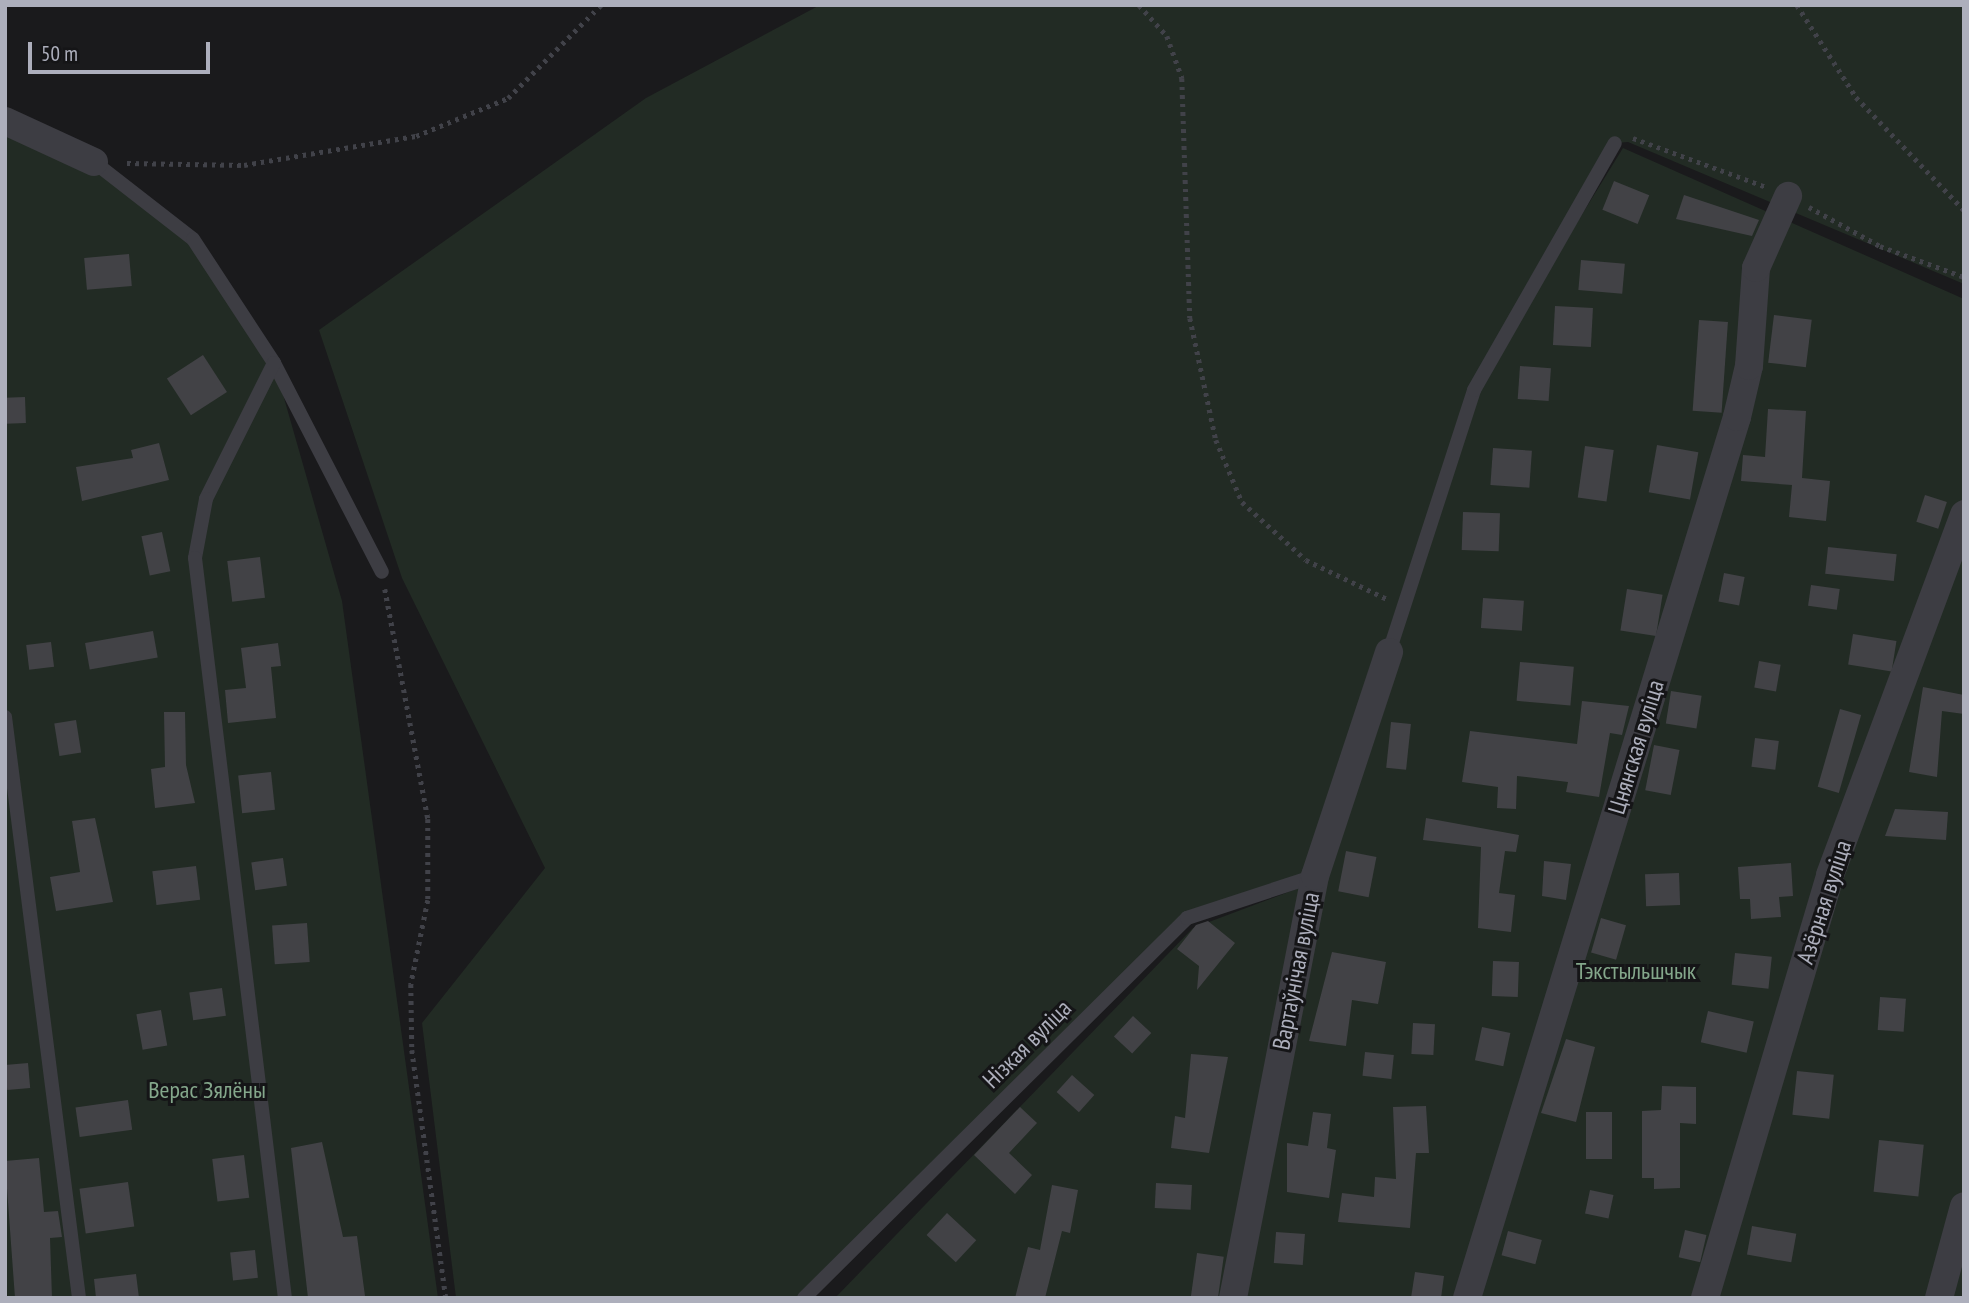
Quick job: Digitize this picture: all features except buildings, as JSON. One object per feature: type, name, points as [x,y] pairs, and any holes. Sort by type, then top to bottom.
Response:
[{"type":"street","points":[[5,121],[94,162]]},
{"type":"street","name":"Цнянская вуліца","points":[[1467,1298],[1737,417],[1749,366],[1756,268],[1788,196]]},
{"type":"street","name":"Азёрная вуліца","points":[[1705,1298],[1830,875],[1964,514]]},
{"type":"street","name":"Вартаўнічая вуліца","points":[[1233,1298],[1315,876],[1388,652]]},
{"type":"street","points":[[1939,1298],[1964,1206]]},
{"type":"lane","points":[[1388,652],[1474,390],[1615,143]]},
{"type":"lane","points":[[94,162],[193,239],[274,363],[382,572]]},
{"type":"lane","points":[[274,363],[206,499],[194,558],[285,1298]]},
{"type":"lane","points":[[5,717],[79,1298]]},
{"type":"lane","name":"Нізкая вуліца","points":[[804,1298],[1186,918],[1315,876]]},
{"type":"path","points":[[94,162],[244,165],[416,136],[508,98],[601,5]]},
{"type":"path","points":[[1139,5],[1167,36],[1182,78],[1190,318],[1216,440],[1242,502],[1306,560],[1403,607]]},
{"type":"path","points":[[1797,5],[1856,97],[1964,210]]},
{"type":"path","points":[[382,572],[428,819],[428,900],[411,984],[412,1050],[446,1298]]},
{"type":"green space","name":"Тэкстыльшчык","points":[[820,5],[1964,5],[1964,284],[1628,142],[1616,143],[1491,362],[1623,148],[1964,299],[1964,1298],[835,1298],[1193,928],[1323,879],[1315,876],[1187,918],[804,1298],[456,1298],[422,1023],[545,868],[402,578],[319,330],[646,98]]},
{"type":"green space","name":"Верас Зялёны","points":[[5,121],[94,162],[193,239],[274,363],[342,601],[438,1298],[5,1298]]}]
